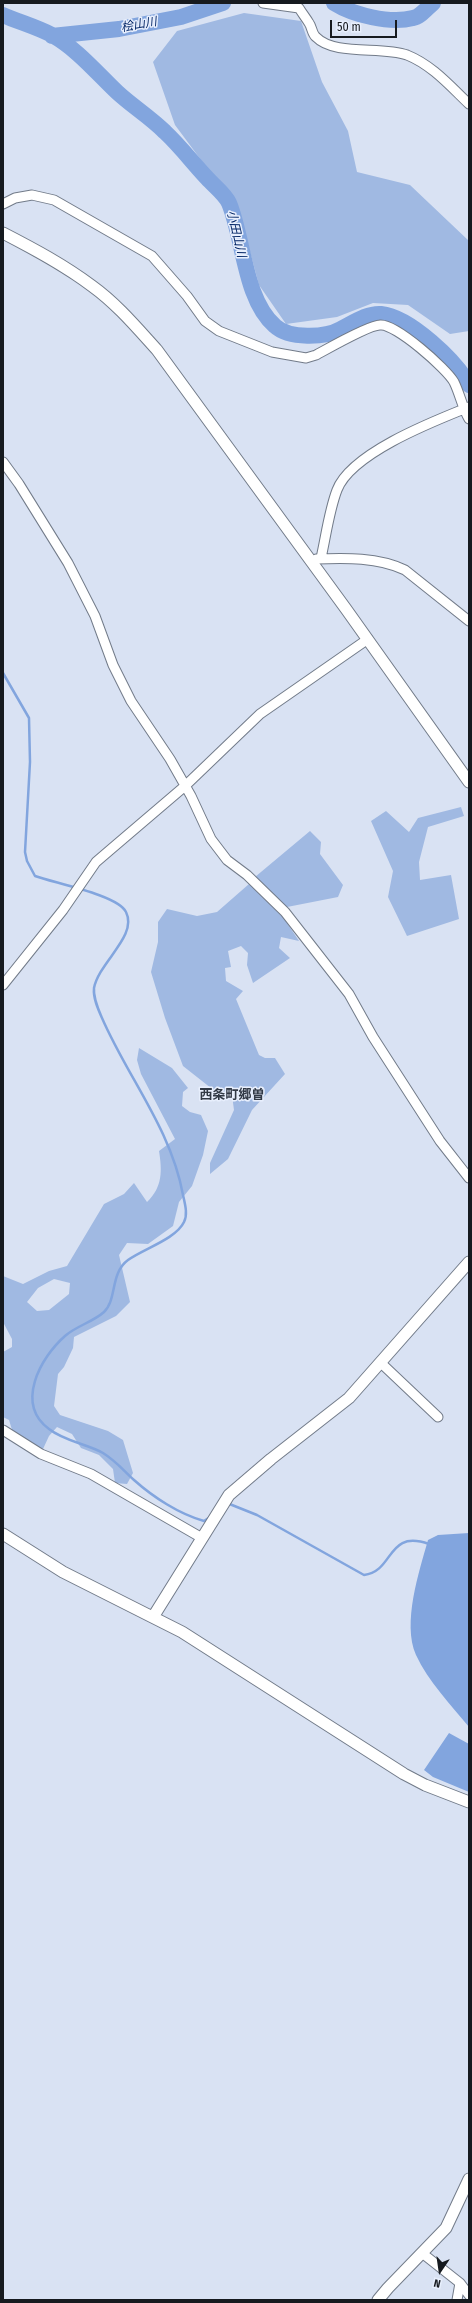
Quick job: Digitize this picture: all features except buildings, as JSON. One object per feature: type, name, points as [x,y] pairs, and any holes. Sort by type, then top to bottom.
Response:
[{"type":"street","points":[[263,3],[299,8],[309,23],[315,37],[327,45],[347,49],[388,50],[407,56],[430,67],[469,104]]},
{"type":"street","points":[[3,204],[15,198],[32,195],[54,200],[152,256],[187,296],[205,321],[219,332],[272,352],[306,358],[316,355],[380,324],[394,327],[444,370],[454,382],[466,408],[469,419]]},
{"type":"street","points":[[3,233],[55,261],[86,282],[127,317],[157,350],[368,639],[469,782]]},
{"type":"street","points":[[321,558],[337,490],[345,476],[367,457],[400,437],[466,408]]},
{"type":"street","points":[[3,462],[19,484],[68,563],[95,616],[113,665],[131,701],[185,786],[211,839],[227,860],[252,880],[285,912],[349,994],[373,1037],[436,1134],[469,1178]]},
{"type":"street","points":[[310,559],[371,560],[395,565],[405,570],[469,621]]},
{"type":"street","points":[[3,985],[71,898],[96,862],[185,786],[260,714],[368,639]]},
{"type":"street","points":[[153,1617],[229,1495],[271,1459],[349,1398],[469,1262]]},
{"type":"street","points":[[381,1363],[438,1417]]},
{"type":"street","points":[[3,1430],[41,1454],[91,1474],[202,1538]]},
{"type":"street","points":[[3,1534],[63,1572],[153,1617],[217,1654],[404,1774],[425,1785],[469,1802]]},
{"type":"street","points":[[378,2300],[446,2228],[469,2179]]},
{"type":"street","points":[[422,2253],[460,2283],[469,2295]]},
{"type":"street","points":[[460,2283],[469,2280]]},
{"type":"street","points":[[457,2300],[460,2283]]},
{"type":"shaded area","points":[[244,13],[301,21],[322,82],[348,131],[357,172],[410,185],[469,241],[469,331],[450,334],[408,305],[373,303],[337,317],[286,324],[259,285],[239,211],[175,125],[153,62],[177,31]]},
{"type":"shaded area","points":[[461,807],[464,816],[428,827],[419,862],[420,880],[451,875],[459,919],[407,936],[388,897],[393,871],[371,821],[386,811],[409,832],[418,818]]},
{"type":"shaded area","points":[[310,831],[321,842],[320,854],[343,885],[338,897],[287,907],[255,877]]},
{"type":"shaded area","points":[[249,884],[283,917],[299,941],[281,937],[279,948],[290,958],[253,983],[247,965],[248,953],[241,946],[228,951],[231,967],[225,968],[226,981],[243,991],[236,999],[259,1055],[265,1058],[275,1058],[285,1074],[252,1110],[228,1159],[210,1174],[210,1163],[234,1110],[232,1095],[216,1092],[183,1066],[165,1018],[151,972],[158,942],[158,922],[167,909],[197,916],[217,912]]},
{"type":"shaded area","points":[[139,1048],[172,1068],[188,1088],[183,1092],[182,1106],[190,1112],[201,1115],[208,1131],[203,1155],[192,1186],[179,1202],[173,1226],[148,1244],[127,1243],[119,1255],[130,1302],[116,1316],[74,1337],[73,1348],[64,1367],[58,1374],[54,1406],[60,1415],[108,1431],[123,1440],[133,1473],[127,1484],[115,1483],[113,1469],[99,1455],[81,1448],[72,1434],[57,1427],[49,1436],[43,1449],[13,1433],[9,1420],[3,1417],[3,1352],[12,1347],[12,1339],[3,1322],[3,1276],[23,1284],[49,1271],[67,1266],[104,1204],[124,1194],[134,1183],[147,1202],[156,1190],[159,1184],[161,1172],[159,1151],[175,1139],[141,1074],[137,1060]],"holes":[[[54,1279],[70,1283],[69,1294],[49,1310],[37,1311],[27,1302],[38,1288]]]},
{"type":"shaded area","points":[[469,1533],[469,1727],[440,1692],[421,1665],[412,1642],[411,1613],[420,1567],[428,1540],[438,1535]]},
{"type":"shaded area","points":[[449,1733],[469,1744],[469,1792],[433,1777],[424,1770]]},
{"type":"waterway","name":"桧山川","points":[[52,36],[119,29],[181,17],[223,3]]},
{"type":"waterway","name":"桧山川","points":[[334,3],[361,15],[394,20],[404,20],[416,17],[433,3]]},
{"type":"waterway","name":"小田山川","points":[[3,15],[46,32],[70,47],[117,92],[165,132],[222,193],[229,203],[234,218],[251,285],[265,314],[275,326],[289,333],[307,336],[334,332],[371,315],[381,314],[393,317],[418,331],[431,342],[454,364],[469,385]]},
{"type":"waterway","points":[[3,673],[29,718],[30,762],[25,852],[27,861],[35,876],[99,895],[121,906],[126,912],[128,921],[127,930],[97,978],[94,988],[95,1000],[100,1015],[112,1040],[148,1104],[169,1148],[177,1171],[186,1212],[184,1222],[174,1234],[134,1256],[122,1265],[118,1272],[111,1301],[104,1312],[95,1319],[65,1336],[47,1356],[35,1381],[33,1394],[34,1407],[39,1419],[49,1429],[62,1437],[90,1447],[108,1456],[134,1480],[158,1499],[195,1518],[204,1521],[210,1517]]},
{"type":"waterway","points":[[227,1503],[257,1515],[364,1575],[374,1572],[398,1546],[405,1542],[415,1541],[429,1544]]},
{"type":"district","name":"西条町郷曽","points":[[232,1095]]}]
